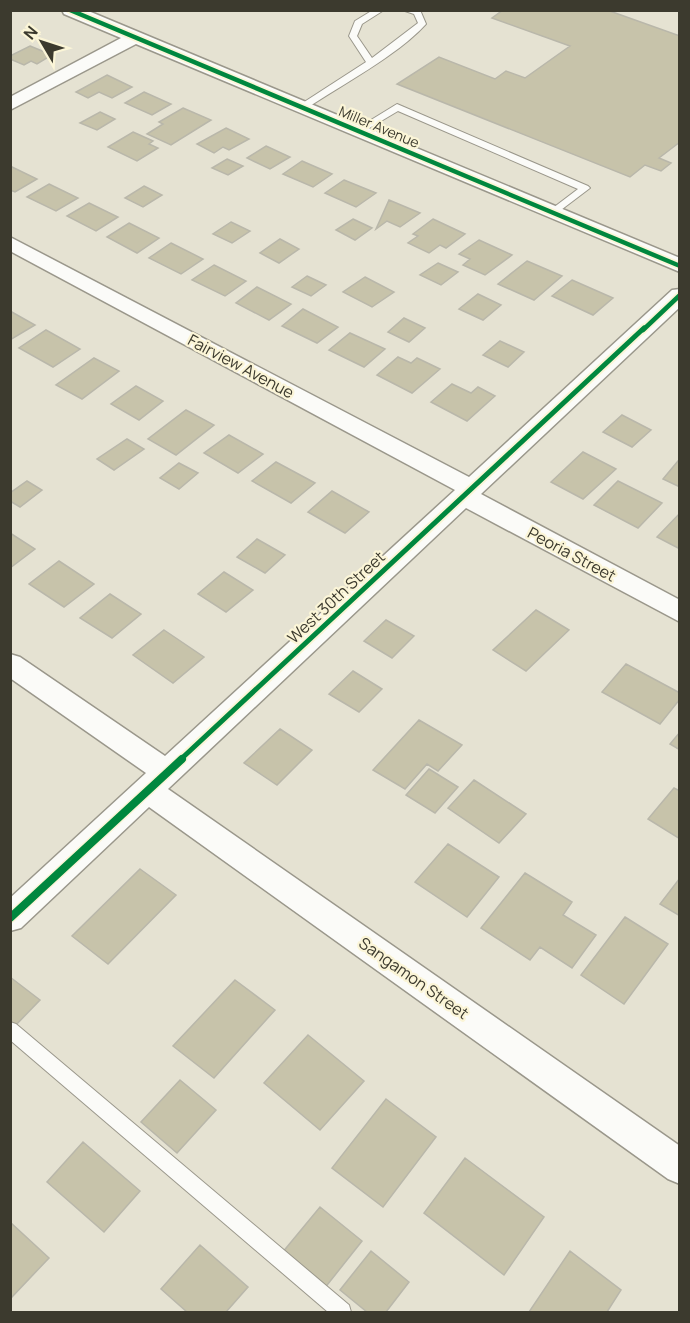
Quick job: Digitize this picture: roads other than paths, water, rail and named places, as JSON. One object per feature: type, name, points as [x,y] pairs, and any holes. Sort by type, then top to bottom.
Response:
[{"type":"street","name":"Miller Avenue","points":[[70,10],[680,266]]},
{"type":"street","points":[[10,105],[134,38]]},
{"type":"street","name":"Fairview Avenue","points":[[10,243],[468,493]]},
{"type":"street","name":"West 30th Street","points":[[10,918],[680,296]]},
{"type":"street","name":"Peoria Street","points":[[468,493],[680,612]]},
{"type":"street","name":"Sangamon Street","points":[[10,664],[158,781],[680,1167]]},
{"type":"lane","points":[[370,63],[353,36],[358,23],[380,10]]},
{"type":"lane","points":[[301,108],[398,45],[422,24],[417,12],[406,10]]},
{"type":"lane","points":[[358,131],[397,107],[585,188],[553,213]]},
{"type":"lane","points":[[10,1029],[342,1312]]}]
